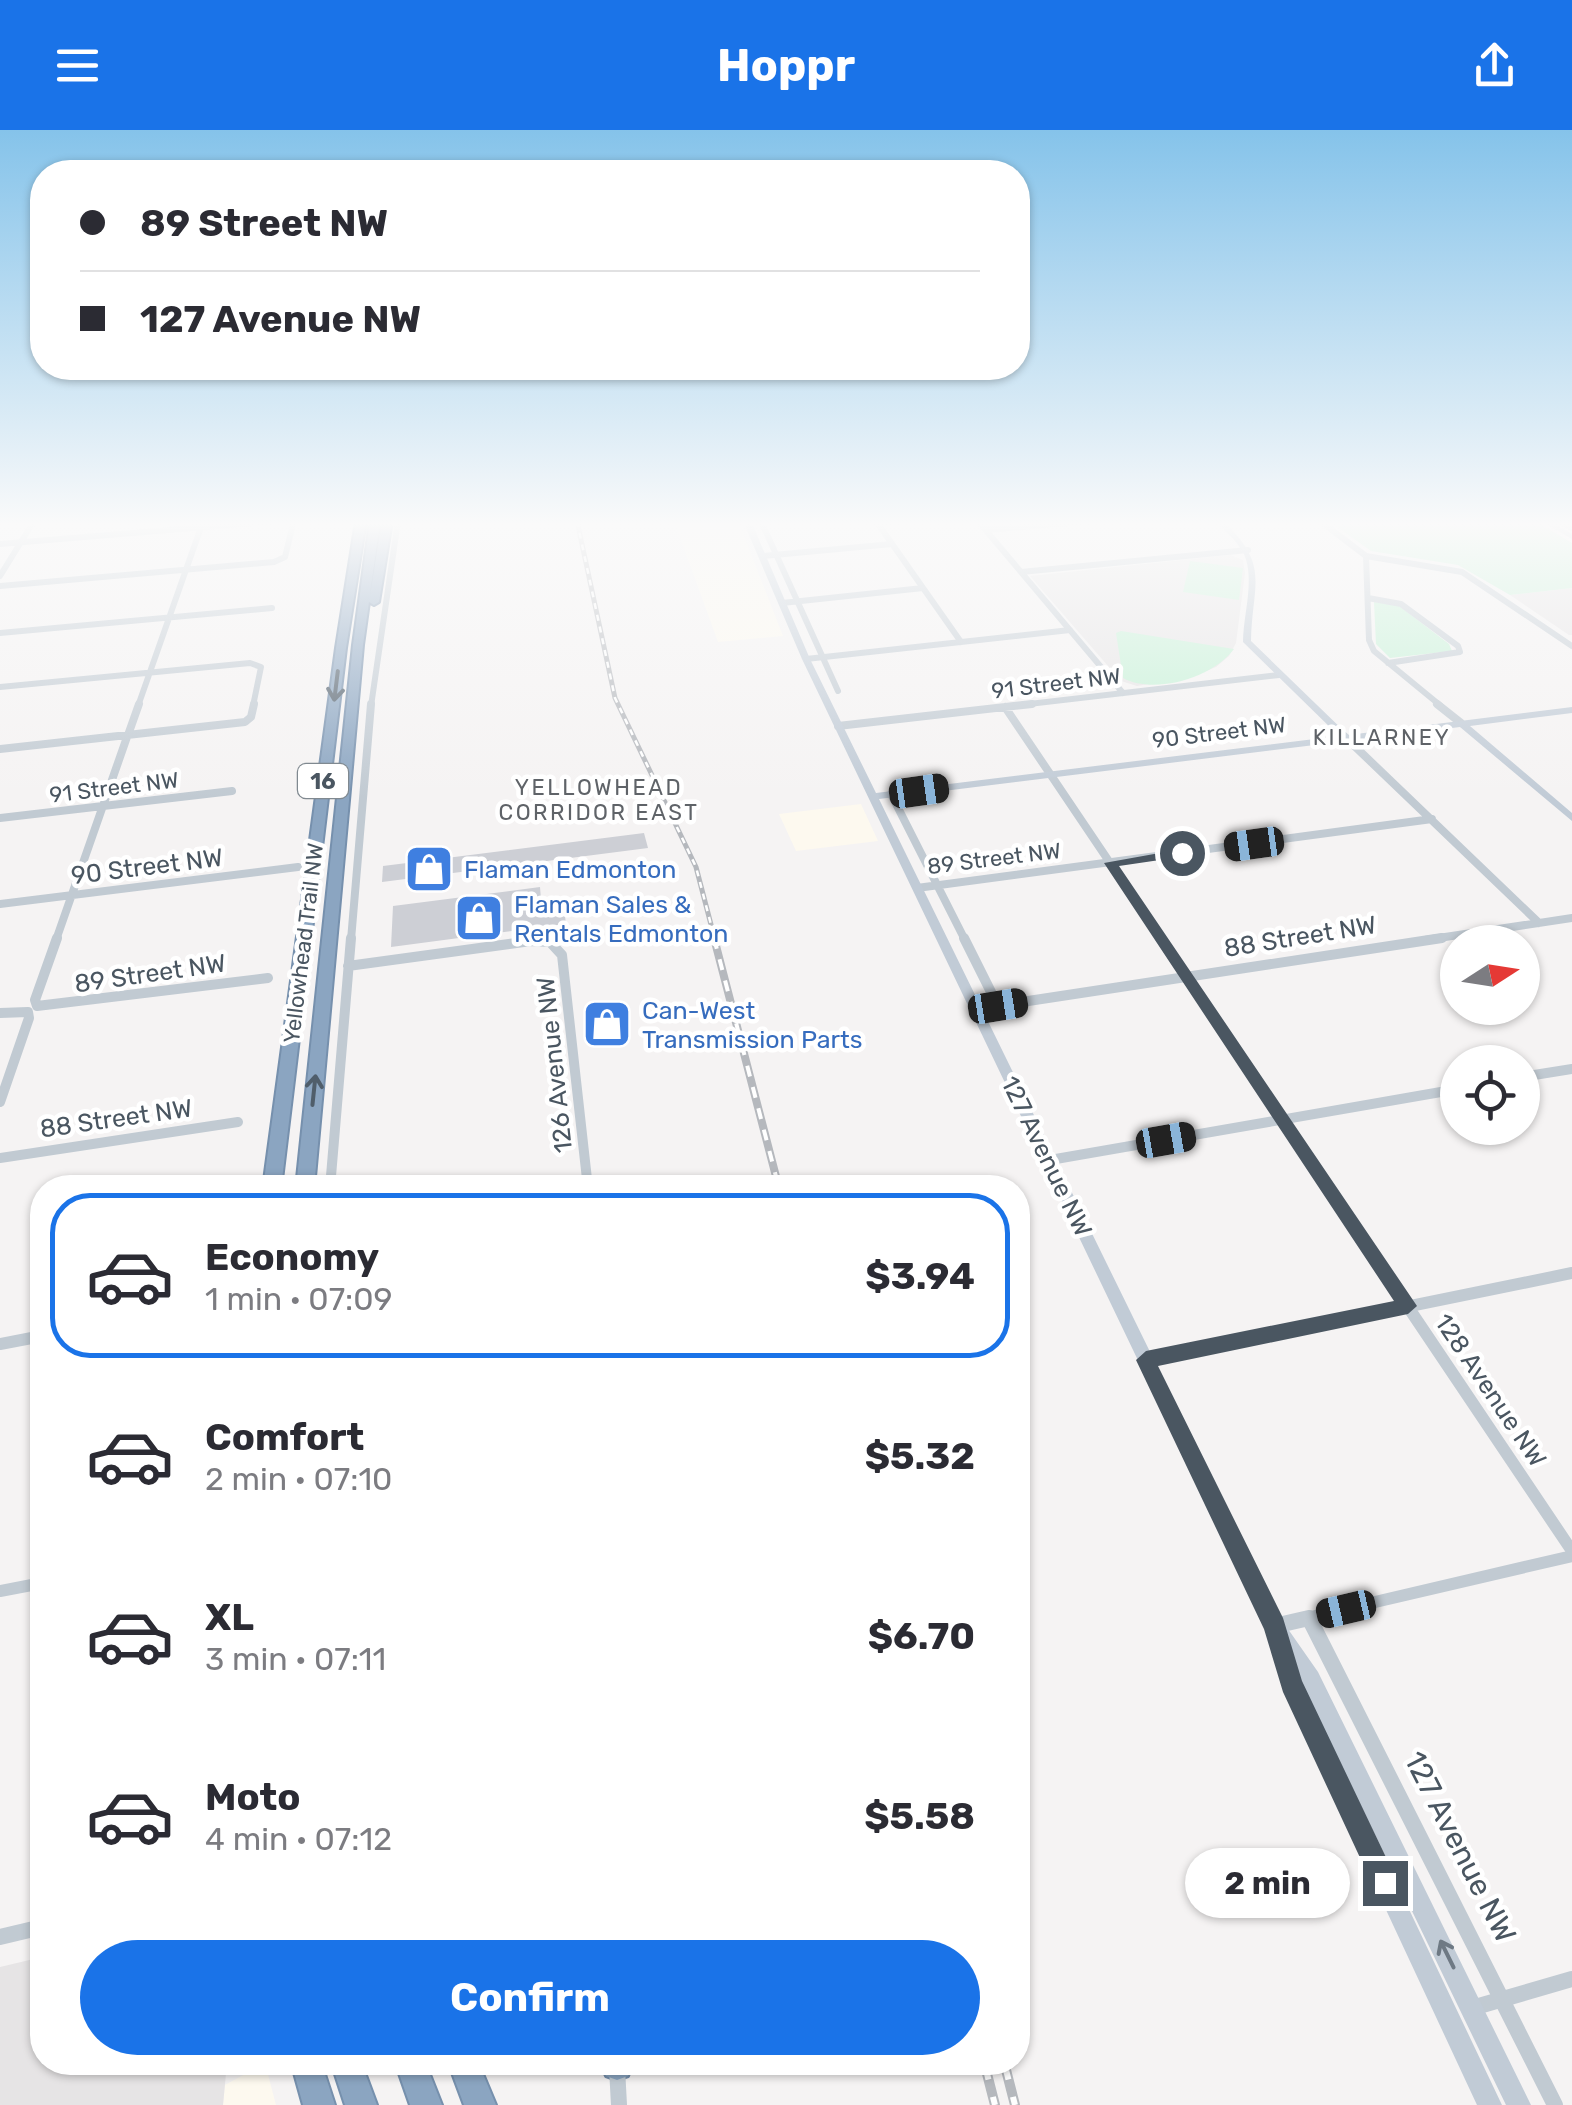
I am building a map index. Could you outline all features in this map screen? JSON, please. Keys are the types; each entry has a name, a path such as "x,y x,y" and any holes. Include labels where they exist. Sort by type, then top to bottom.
{"highway":[{"name":"Yellowhead Trail NW","path":"274,1175 347,613"},
{"name":"Yellowhead Trail NW","path":"305,1175 362,613"},
{"path":"358,645 370,613"},
{"path":"310,2075 319,2105"},
{"path":"351,2075 361,2105"},
{"path":"415,2075 426,2105"},
{"path":"468,2075 480,2105"}],"main road":[{"name":"127 Avenue NW","path":"794,613 838,726 1274,1626 1311,1679 1519,2105"},
{"path":"1250,613 1247,642 1344,736"},
{"name":"90 Street NW","path":"872,797 1571,711"},
{"path":"1461,724 1572,818"},
{"name":"127 Avenue NW","path":"1274,1626 1291,1684 1490,2105"}],"street":[{"path":"0,1102 172,613"},
{"path":"0,633 219,613"},
{"name":"Yellowhead Trail NW","path":"331,1175 373,679 383,613"},
{"path":"941,613 961,642"},
{"path":"1056,613 1123,693"},
{"path":"1369,613 1370,646 1461,724"},
{"path":"1388,663 1460,652 1458,646 1413,613"},
{"path":"1525,613 1570,644"},
{"path":"813,658 1070,630"},
{"name":"127 Avenue NW","path":"813,658 838,692"},
{"path":"0,687 257,663 261,667 251,717 244,722 0,750"},
{"name":"91 Street NW","path":"838,726 1278,675"},
{"name":"128 Avenue NW","path":"1005,707 1572,1554"},
{"path":"1344,736 1539,922"},
{"name":"91 Street NW","path":"0,818 232,791"},
{"path":"891,794 998,1006"},
{"name":"89 Street NW","path":"917,888 1432,819"},
{"name":"90 Street NW","path":"0,904 298,867"},
{"name":"88 Street NW","path":"976,1009 1572,918"},
{"name":"126 Avenue NW","path":"348,966 530,941 550,942 562,954 587,1175"},
{"name":"89 Street NW","path":"0,1014 268,978"},
{"path":"1540,1074 1572,1069"},
{"path":"1050,1160 1440,1091"},
{"name":"88 Street NW","path":"0,1158 238,1122"},
{"path":"1146,1360 1572,1273"},
{"path":"0,1344 30,1338"},
{"path":"1274,1626 1572,1554"},
{"path":"0,1592 30,1586"},
{"name":"127 Avenue NW","path":"1309,1618 1555,2105"},
{"path":"0,1937 30,1929"},
{"path":"1447,2016 1572,1979"},
{"path":"617,2075 620,2105"}],"shaded area":[{"path":"708,613 774,613 783,636 718,642"},
{"path":"1062,613 1240,613 1236,643 1216,667 1191,677 1137,686 1121,681"},
{"path":"1537,613 1572,613 1569,635"},
{"path":"861,804 878,841 796,851 779,814"},
{"path":"30,1960 30,2075 226,2075 223,2105 0,2105 0,1967"},
{"path":"243,2075 268,2075 276,2105 223,2105 225,2085"}],"green space":[{"path":"1375,613 1409,613 1449,644 1452,651 1390,658 1376,644"},
{"path":"1116,633 1234,649 1212,668 1182,681 1136,683 1123,678"}],"building":[{"name":"Flaman Sales & Rentals Edmonton","path":"644,833 648,848 382,882 383,866"},
{"name":"Flaman Sales & Rentals Edmonton","path":"540,887 542,911 564,908 566,924 391,947 393,906"}],"railway":[{"path":"597,613 615,698 696,867 715,940"},
{"path":"714,938 776,1175"},
{"path":"987,2075 995,2105"},
{"path":"1007,2075 1015,2105"}],"place":[{"name":"Flaman Edmonton","path":"429,869"},
{"name":"Flaman Sales & Rentals Edmonton","path":"479,918"},
{"name":"Can-West Transmission Parts","path":"607,1024"}],"district":[{"name":"KILLARNEY","path":"1382,737"},
{"name":"YELLOWHEAD CORRIDOR EAST","path":"599,800"}],"route":[{"path":"1182,853 1111,863 1408,1306 1146,1360 1274,1626 1291,1684 1385,1883"}]}
